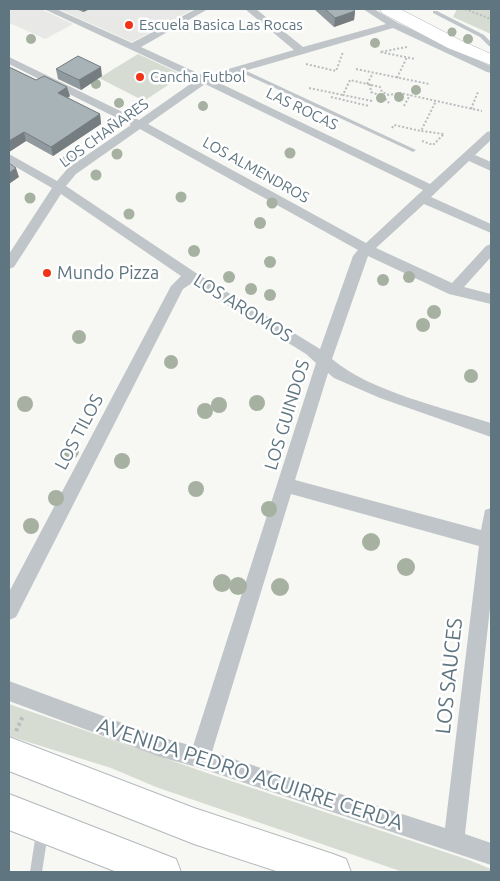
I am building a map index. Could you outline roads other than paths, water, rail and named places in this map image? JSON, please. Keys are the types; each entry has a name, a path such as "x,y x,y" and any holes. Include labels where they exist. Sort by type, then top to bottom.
{"highway":[{"path":"388,9 454,44 491,60"},
{"path":"398,9 411,16 430,11 491,46"}],"main road":[{"path":"10,754 194,826 333,872"},
{"path":"9,812 43,827 163,872"}],"street":[{"name":"LAS ROCAS","path":"49,9 204,80 427,194"},
{"path":"132,48 203,9"},
{"path":"250,9 302,51"},
{"path":"368,9 394,25 491,70"},
{"name":"LOS CHAÑARES","path":"9,264 59,187 72,171 204,80 394,25"},
{"name":"LOS ALMENDROS","path":"9,60 139,125 366,249 454,290 491,299"},
{"name":"LOS GUINDOS","path":"200,758 324,361 360,256 491,134"},
{"path":"467,156 491,167"},
{"name":"LOS AROMOS","path":"9,158 59,187 191,276 311,350 339,374 385,394 491,430"},
{"path":"427,194 491,229"},
{"path":"9,250 23,243"},
{"path":"454,290 491,249"},
{"name":"LOS TILOS","path":"9,611 178,286 191,276"},
{"path":"286,485 488,540"},
{"name":"LOS SAUCES","path":"453,842 459,807 491,516"},
{"name":"AVENIDA PEDRO AGUIRRE CERDA","path":"9,692 160,747 200,758 491,854"}],"lane":[{"path":"238,69 413,150"},
{"path":"36,872 43,827"}],"place":[{"name":"Escuela Basica Las Rocas","path":"129,25"},
{"name":"Cancha Futbol","path":"140,77"},
{"name":"Mundo Pizza","path":"47,273"}]}
